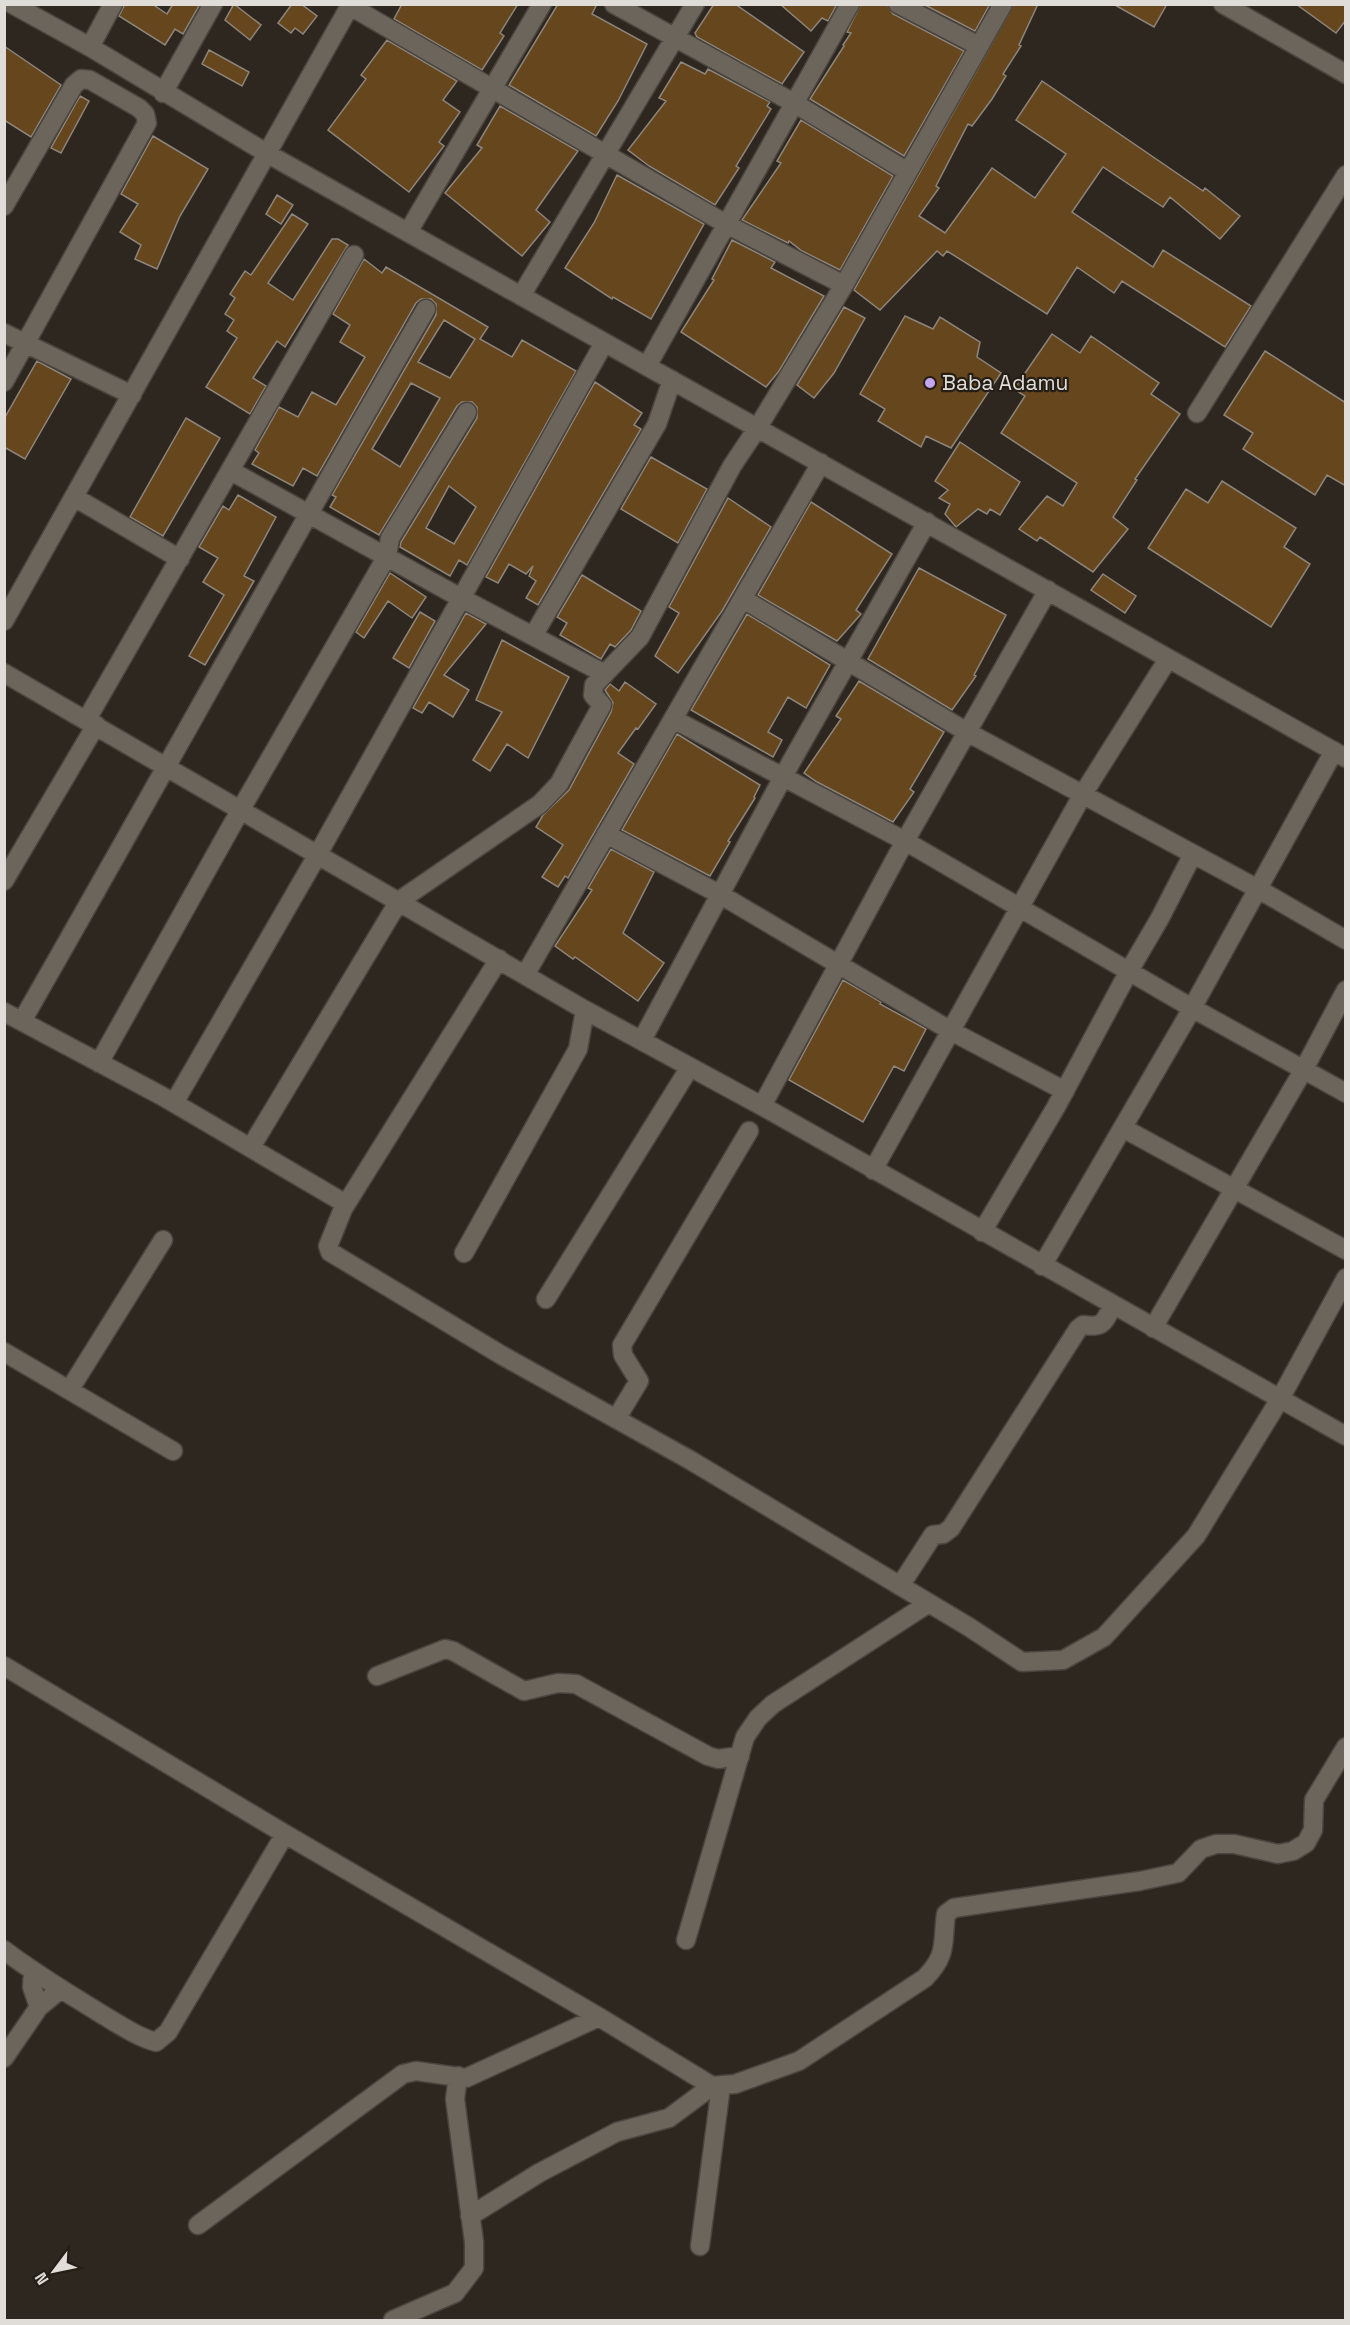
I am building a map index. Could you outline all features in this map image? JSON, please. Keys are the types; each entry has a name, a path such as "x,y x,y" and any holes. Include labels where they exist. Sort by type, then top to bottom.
{"street":[{"path":"12,4 90,47 163,93 268,154 1340,754 1258,889 1192,1008 1042,1266"},
{"path":"90,47 113,4"},
{"path":"163,93 213,4"},
{"path":"408,232 542,4"},
{"path":"614,4 795,104 908,172"},
{"path":"521,296 695,4"},
{"path":"647,366 850,4"},
{"path":"898,4 979,46"},
{"path":"250,1148 399,901 540,804 559,784 602,705 593,695 594,685 639,637 732,466 843,285 1003,4"},
{"path":"4,621 350,5 726,224 843,285"},
{"path":"1227,5 1345,72"},
{"path":"4,206 74,85 81,79 90,80 140,108 146,114 147,123 4,382"},
{"path":"1197,413 1346,175"},
{"path":"4,881 180,559 354,255"},
{"path":"22,1021 168,767 308,513 426,309"},
{"path":"4,333 132,395"},
{"path":"174,1104 318,854 604,342"},
{"path":"533,636 657,424 672,380"},
{"path":"99,1063 241,809 387,556 390,538 467,412"},
{"path":"525,975 821,463"},
{"path":"231,471 461,598 605,674"},
{"path":"74,497 180,559"},
{"path":"642,1040 783,778 927,522"},
{"path":"762,1106 905,841 1048,590"},
{"path":"743,599 967,732 1258,889 1346,940"},
{"path":"873,1170 1083,794 1168,659"},
{"path":"4,673 585,1010 762,1106 1346,1436"},
{"path":"674,719 905,841 1192,1008 1346,1093"},
{"path":"606,834 721,895 951,1031 1065,1091"},
{"path":"982,1232 1065,1091 1193,854"},
{"path":"499,959 346,1204 328,1246 330,1252 503,1356 690,1460 929,1603 1022,1662 1063,1660 1104,1637 1196,1536 1280,1400 1346,1278"},
{"path":"1153,1328 1304,1069 1346,990"},
{"path":"464,1253 578,1049 585,1010"},
{"path":"4,1012 174,1104 346,1204"},
{"path":"546,1299 690,1067"},
{"path":"1123,1128 1346,1250"},
{"path":"616,1419 639,1381 623,1355 622,1345 749,1131"},
{"path":"70,1389 163,1240"},
{"path":"900,1586 933,1535 943,1534 951,1528 1078,1329 1083,1325 1096,1327 1103,1323 1113,1305"},
{"path":"4,1352 173,1451"},
{"path":"686,1940 745,1737 758,1718 773,1704 929,1603"},
{"path":"377,1676 445,1649 453,1651 524,1691 558,1683 576,1684 708,1756 718,1759 740,1756"},
{"path":"6,1671 716,2086"},
{"path":"470,2216 539,2173 617,2132 669,2118 716,2086 735,2084 799,2061 925,1978 940,1960 944,1950 946,1914 954,1908 1140,1881 1178,1873 1201,1849 1216,1844 1234,1844 1278,1854 1293,1851 1306,1843 1313,1830 1314,1800 1346,1747"},
{"path":"4,1950 61,1989 140,2037 156,2042 168,2032 285,1834"},
{"path":"33,1971 32,1987 39,2007"},
{"path":"4,2058 39,2007 61,1989"},
{"path":"198,2225 403,2074 416,2071 466,2078 599,2017"},
{"path":"393,2320 455,2293 474,2268 456,2099 458,2076"},
{"path":"700,2246 716,2086"}],"building":[{"path":"125,4 152,4 167,14 173,4 200,4 183,34 175,29 165,45 119,16"},
{"path":"234,4 261,25 250,40 225,20"},
{"path":"292,4 301,4 317,16 303,34 295,28 291,33 278,23"},
{"path":"402,4 518,4 500,33 504,36 482,70 394,19"},
{"path":"558,4 597,4 592,14 647,44 618,101 596,136 509,85"},
{"path":"714,4 735,4 804,52 782,84 697,37 695,33"},
{"path":"780,4 837,4 828,21 822,18 811,31"},
{"path":"861,4 887,4 893,14 964,51 904,156 810,99 851,33 847,32"},
{"path":"923,4 990,4 975,31"},
{"path":"1014,4 1038,4 1019,45 1021,46 1003,74 1006,76 972,126 968,124 936,186 939,188 919,216 945,233 992,168 1035,198 1066,154 1016,120 1042,81 1203,191 1205,188 1240,216 1220,239 1170,197 1163,207 1103,167 1072,212 1153,267 1163,250 1251,306 1225,347 1122,281 1114,293 1077,267 1047,314 947,251 943,256 937,251 880,310 854,290"},
{"path":"1113,4 1167,4 1154,27"},
{"path":"1296,4 1346,4 1346,20 1336,33"},
{"path":"387,40 457,81 443,100 460,112 439,142 444,146 409,192 328,130 366,79 361,75"},
{"path":"4,46 61,85 31,137 4,120"},
{"path":"209,50 249,72 242,86 202,64"},
{"path":"681,62 705,74 708,69 770,102 767,106 771,109 736,166 739,168 715,205 649,166 628,150 666,101 659,98"},
{"path":"80,96 89,101 61,153 51,148"},
{"path":"500,106 578,151 536,210 550,222 522,256 445,193 482,148 477,145"},
{"path":"801,120 893,176 840,270 802,251 789,241 788,243 742,220 781,163 777,161"},
{"path":"153,136 208,169 180,216 157,269 135,259 141,245 120,232 138,204 121,194"},
{"path":"617,175 704,224 651,319 613,297 612,299 565,268 594,223"},
{"path":"277,195 293,205 281,224 266,214"},
{"path":"292,214 308,224 268,283 293,300 332,239 338,239 348,245 285,347 277,341 253,378 266,386 250,414 206,387 237,338 227,331 234,320 225,314 235,298 230,294 245,271 251,275"},
{"path":"732,240 775,262 771,268 824,296 779,371 766,387 681,332 714,280 712,279"},
{"path":"364,259 382,273 386,267 488,327 480,339 512,357 522,340 576,371 467,565 459,560 450,576 400,547 477,418 477,407 472,402 462,402 457,406 379,535 330,507 336,497 332,495 436,315 436,304 431,299 421,299 416,303 317,476 303,468 293,486 252,464 259,453 255,450 279,407 298,417 312,392 336,405 365,357 340,342 350,325 333,314","holes":["444,320 475,339 450,378 418,362","411,383 440,398 400,467 372,449","449,486 476,507 454,544 426,528"]},
{"path":"844,307 865,318 834,373 814,398 797,385"},
{"name":"Baba Adamu","path":"905,316 933,329 940,317 980,342 977,357 1001,373 951,448 926,436 921,447 878,421 885,409 860,394"},
{"path":"1052,334 1080,353 1091,336 1159,383 1151,394 1180,414 1135,479 1137,480 1113,517 1128,529 1093,572 1040,537 1037,541 1019,529 1047,496 1063,506 1077,483 1001,433 1025,396 1014,389"},
{"path":"1265,351 1346,403 1346,486 1327,475 1315,495 1243,449 1253,433 1224,415"},
{"path":"37,361 71,379 25,459 4,447 4,419"},
{"path":"595,382 642,413 634,425 641,429 538,605 526,598 536,581 529,576 533,566 526,574 509,564 498,583 486,577"},
{"path":"186,418 220,438 163,536 130,517"},
{"path":"960,442 1020,482 1000,515 990,509 987,514 978,509 956,527 945,514 950,504 939,498 948,490 935,481"},
{"path":"651,457 707,489 678,543 621,509"},
{"path":"1222,481 1296,528 1284,547 1310,564 1271,627 1148,548 1186,489 1208,503"},
{"path":"238,495 276,517 244,576 254,581 205,665 189,656 224,595 203,582 218,558 199,547 223,506 229,510"},
{"path":"728,498 771,527 722,611 678,673 655,656 679,613 669,607"},
{"path":"811,502 892,554 856,610 861,614 837,641 758,595"},
{"path":"919,568 1006,615 974,675 976,676 952,710 868,659"},
{"path":"390,573 426,597 412,618 388,601 364,638 356,632"},
{"path":"1103,574 1136,596 1125,613 1091,590"},
{"path":"582,575 641,611 631,630 615,647 610,644 601,659 560,635 567,623 557,617"},
{"path":"420,612 435,621 409,668 393,658"},
{"path":"466,613 486,624 444,675 469,690 453,717 429,702 422,713 413,708"},
{"path":"747,614 830,665 806,708 788,697 768,732 782,740 773,757 691,710"},
{"path":"502,640 569,677 528,758 507,744 490,771 473,760 502,712 476,700"},
{"path":"859,681 944,732 910,789 914,792 893,822 804,773 841,719 836,716"},
{"path":"625,682 656,704 618,753 634,764 568,878 565,876 558,887 542,877 563,845 536,827 543,815 569,790 611,712 613,703 605,690 610,684 619,691"},
{"path":"677,734 760,785 755,798 728,841 730,842 710,876 622,830"},
{"path":"611,849 654,872 623,933 664,963 638,1001 575,957 573,959 555,946 592,890 588,888"},
{"path":"843,980 881,1002 880,1004 926,1029 904,1071 894,1066 863,1122 789,1080"}],"place":[{"name":"Baba Adamu","path":"930,383"}]}
